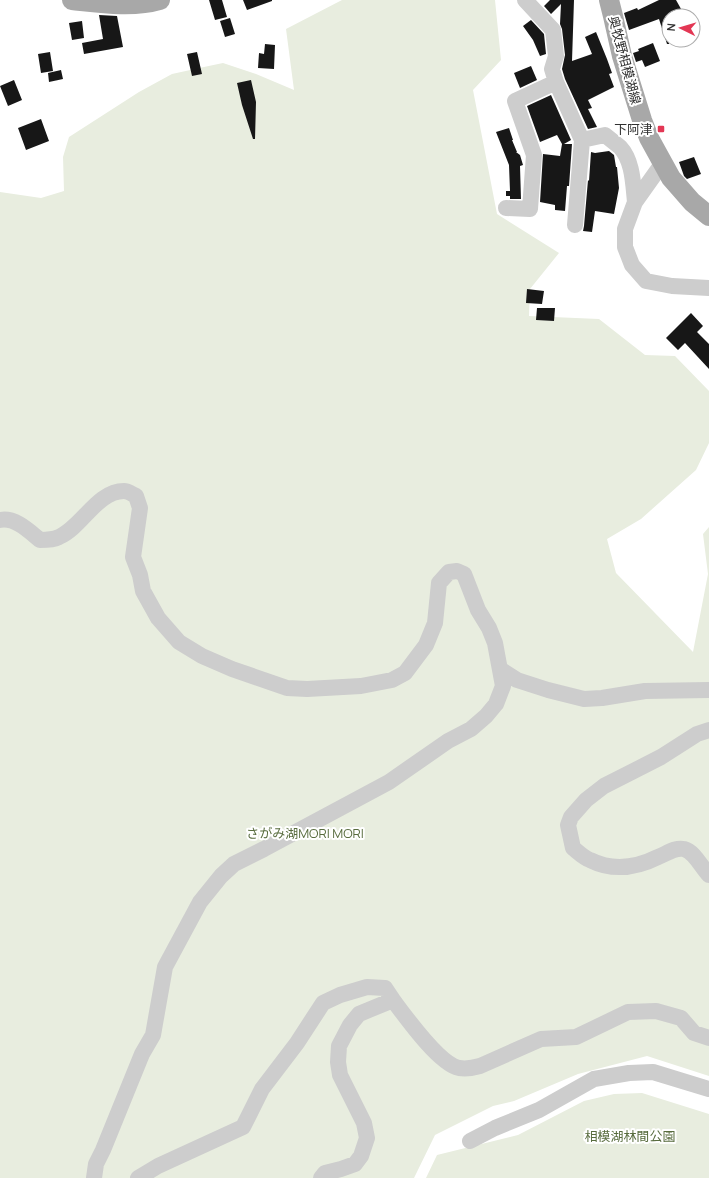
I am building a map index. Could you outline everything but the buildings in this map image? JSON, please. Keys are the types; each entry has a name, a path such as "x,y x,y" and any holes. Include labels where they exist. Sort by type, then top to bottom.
{"main road":[{"path":"72,0 132,4 160,0"},
{"name":"奥牧野相模湖線","path":"609,0 614,16 622,56 649,138 671,178 692,202 709,216"}],"street":[{"path":"525,0 553,30 556,56 552,69 556,82 582,140 575,225"},
{"path":"506,208 530,209 534,155 516,101 556,82"},
{"path":"582,140 605,135 621,148 630,167 635,202"},
{"path":"662,164 635,202 625,229 625,247 632,265 646,281 672,286 709,288"},
{"path":"0,520 11,521 25,528 40,540 52,539 66,532 108,494 126,491 136,496 140,508 133,557 140,574 143,591 158,618 179,642 202,656 232,669 286,688 307,689 361,686 392,680 405,673 426,644 435,623 439,583 449,572 457,571 464,574 478,610 489,628 495,643 503,686 496,704 486,716 471,729 448,741 389,782 234,864 221,876 200,902 165,967 153,1035 142,1054 104,1150 96,1164 94,1178"},
{"path":"500,669 517,680 584,699 602,698 645,691 709,690"},
{"path":"709,730 697,734 661,757 604,786 586,800 571,817 568,825 572,848 588,860 606,867 626,867 648,862 675,849 684,849 695,856 709,875"},
{"path":"138,1178 158,1166 243,1127 262,1089 297,1043 323,1003 340,995 367,987 385,988 420,1036 442,1058 458,1068 480,1066 541,1039 576,1037 628,1012 656,1010 681,1018 694,1033 709,1038"},
{"path":"321,1178 325,1173 341,1170 355,1164 361,1156 367,1138 364,1123 340,1075 338,1062 339,1046 350,1025 359,1014 393,1000"},
{"path":"470,1142 495,1128 539,1110 594,1080 629,1073 653,1072 709,1089"}],"green space":[{"name":"さがみ湖MORI MORI","path":"342,0 495,0 501,60 473,90 497,214 559,253 530,289 529,316 599,319 645,355 675,356 709,391 709,443 696,470 641,519 607,539 616,573 693,652 708,574 703,534 709,527 709,1076 647,1056 578,1074 514,1101 493,1106 435,1135 414,1178 0,1178 0,192 41,198 64,191 63,157 69,137 139,92 172,74 223,63 256,74 294,90 286,29"},
{"name":"相模湖林間公園","path":"642,1093 709,1114 709,1178 426,1178 437,1155 518,1135 584,1101 614,1094"}],"place":[{"name":"下阿津","path":"661,129"}]}
